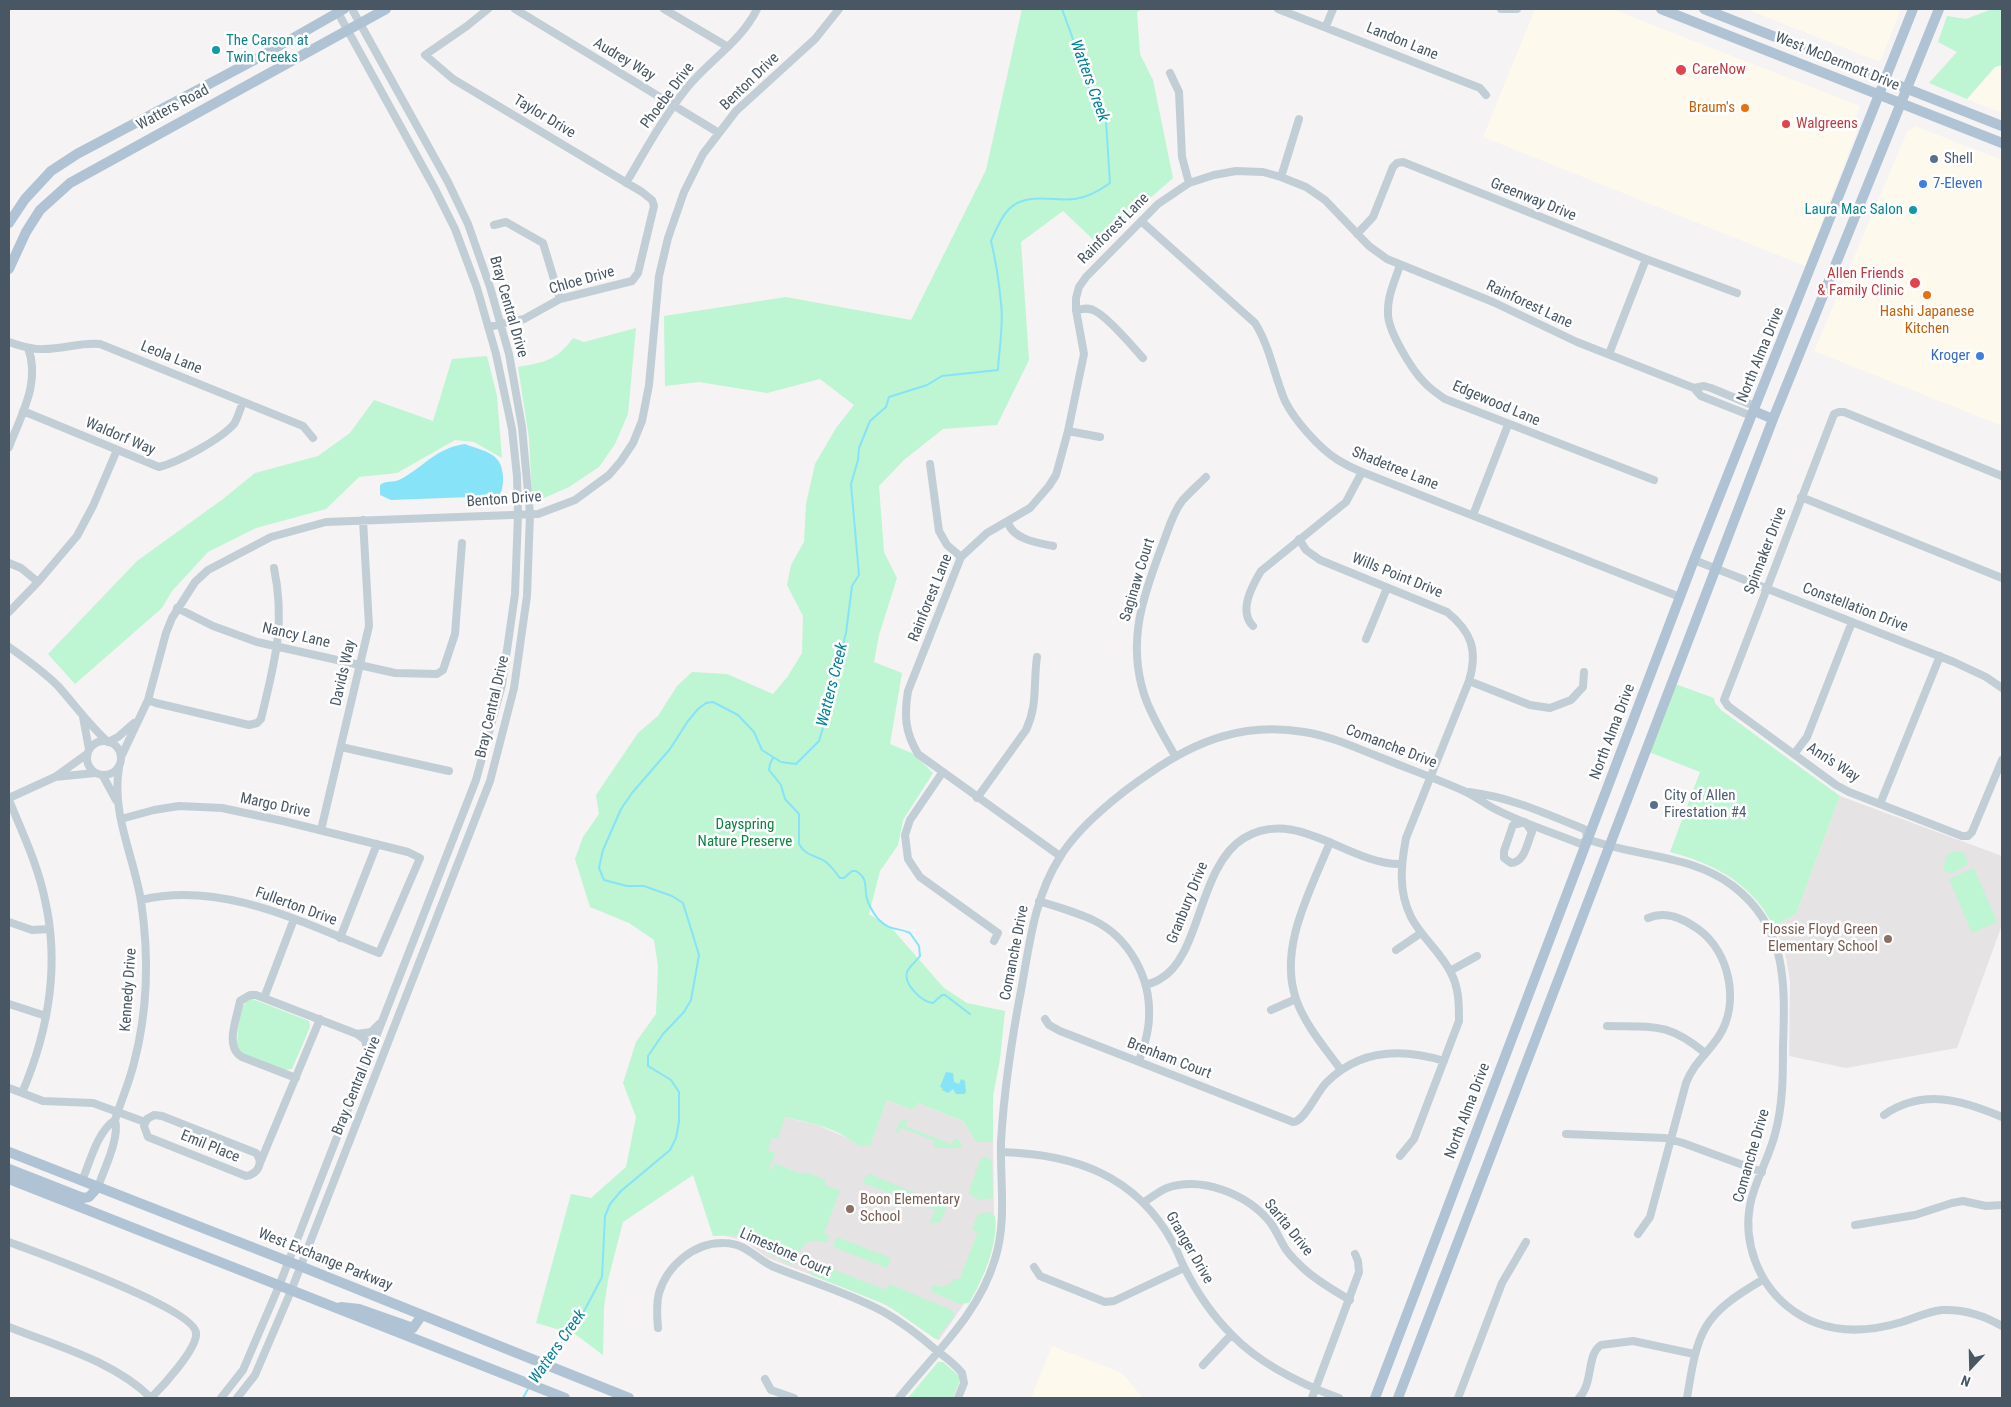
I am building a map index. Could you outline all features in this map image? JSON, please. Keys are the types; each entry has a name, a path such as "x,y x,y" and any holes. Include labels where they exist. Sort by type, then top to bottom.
{"main road":[{"name":"Watters Road","path":"9,270 26,232 40,210 70,183 386,9"},
{"name":"West McDermott Drive","path":"1661,9 2002,143"},
{"name":"West McDermott Drive","path":"1704,9 2002,126"},
{"name":"North Alma Drive","path":"1375,1398 1694,560 1913,9"},
{"path":"1398,1398 1773,419 1939,9"},
{"name":"Watters Road","path":"9,223 25,199 51,171 77,154 253,60 340,10"},
{"path":"1715,30 1723,16"},
{"path":"1754,412 1773,419"},
{"name":"West Exchange Parkway","path":"9,1152 288,1261 629,1398"},
{"path":"9,1169 83,1198 89,1198 98,1187"},
{"path":"9,1179 565,1398"},
{"path":"328,1306 360,1309 413,1328 422,1315"}],"street":[{"name":"Bray Central Drive","path":"237,1398 255,1375 291,1291 490,781 514,688 527,596 530,514 522,427 509,354 490,287 468,224 420,131 352,9"},
{"name":"Taylor Drive","path":"488,9 425,55 454,79 652,200"},
{"name":"Audrey Way","path":"515,9 719,133"},
{"path":"664,9 728,48"},
{"name":"Phoebe Drive","path":"626,183 656,132 686,89 740,35 757,9"},
{"name":"Benton Drive","path":"121,757 148,700 166,633 178,608 195,582 208,570 271,537 326,522 518,515 552,510 575,500 609,475 633,443 642,421 646,403 656,295 663,255 684,192 703,154 736,111 815,39 840,9"},
{"name":"Landon Lane","path":"1278,9 1326,26 1480,88 1486,95"},
{"path":"1326,26 1333,9"},
{"path":"1501,9 1518,9"},
{"name":"Bray Central Drive","path":"221,1398 242,1370 279,1286 476,780 502,685 513,612 518,515 517,476 512,429 496,354 477,288 455,229 408,137 369,69 340,10"},
{"path":"1170,73 1179,92 1182,157 1189,183"},
{"path":"1281,177 1299,119"},
{"name":"Greenway Drive","path":"1357,234 1373,217 1393,167 1400,162 1646,260 1736,293"},
{"name":"Rainforest Lane","path":"1060,856 918,754 911,742 905,712 908,691 961,557 987,533 1030,508 1049,486 1056,474 1068,430 1084,354 1076,310 1076,298 1079,287 1086,277 1158,204 1189,183 1214,175 1236,171 1263,172 1281,177 1306,188 1325,200 1377,253 1400,265 1493,302 1577,342 1694,388 1701,396 1749,415 1754,412 1752,405 1711,388 1704,386 1694,388"},
{"name":"Chloe Drive","path":"488,327 524,319 560,299 632,281 638,272 654,212 652,200"},
{"name":"Shadetree Lane","path":"1141,221 1254,323 1264,339 1285,400 1293,415 1337,460 1362,472 1680,598"},
{"path":"494,225 506,222 543,243 560,299"},
{"path":"1609,354 1646,260"},
{"name":"Edgewood Lane","path":"1400,265 1390,294 1388,315 1393,331 1416,374 1424,383 1445,399 1654,480"},
{"path":"1076,310 1086,308 1095,311 1127,340 1143,358"},
{"name":"Leola Lane","path":"9,342 28,348 44,349 86,343 100,344 303,426 312,438"},
{"path":"9,448 30,392 34,371 33,360 28,348"},
{"name":"Waldorf Way","path":"23,411 159,467 170,464 224,432 235,422 243,402"},
{"name":"Spinnaker Drive","path":"1724,700 1836,413 1844,412 2002,476"},
{"path":"1473,515 1508,425"},
{"path":"1068,430 1100,437"},
{"path":"9,612 38,582 77,536 93,506 117,450"},
{"path":"930,464 939,531 947,545 961,557"},
{"path":"1252,626 1248,621 1246,611 1249,596 1261,571 1346,502 1362,472"},
{"name":"Saginaw Court","path":"1175,756 1153,717 1144,694 1137,656 1137,624 1149,582 1173,516 1182,501 1206,477"},
{"path":"1802,497 2002,578"},
{"name":"Davids Way","path":"321,830 369,626 363,520"},
{"path":"1008,522 1009,526 1019,536 1034,542 1053,546"},
{"name":"Wills Point Drive","path":"1299,539 1306,550 1320,560 1447,612 1461,625 1467,634 1473,653 1474,663 1469,681 1406,838 1401,864 1401,881 1411,917 1450,971 1456,986 1459,1001 1459,1021 1414,1139 1400,1156"},
{"name":"Nancy Lane","path":"178,608 234,634 278,646 395,673 437,674 443,670 455,634 462,543"},
{"name":"Constellation Drive","path":"1694,560 1970,668 2002,688"},
{"path":"9,563 21,568 38,582"},
{"path":"148,700 249,725 257,723 261,719 278,646 279,592 274,568"},
{"path":"1366,639 1387,588"},
{"path":"1794,754 1807,737 1852,622"},
{"path":"9,647 42,671 69,699 82,717 108,742 118,748 121,757 119,768 111,774 65,778 55,777"},
{"path":"1880,804 1940,656"},
{"path":"977,798 1026,730 1032,718 1035,703 1034,678 1037,657"},
{"path":"1469,681 1530,705 1550,708 1571,700 1583,687 1584,672"},
{"name":"Ann's Way","path":"1724,700 1728,706 1836,785 1955,834 1968,836 1972,832 2002,760"},
{"path":"82,717 88,752 88,765 99,774"},
{"name":"Benton Drive","path":"108,742 118,737 138,720"},
{"name":"Comanche Drive","path":"899,1398 971,1310 981,1294 996,1259 1002,1217 1001,1152 1003,1106 1013,1033 1034,916 1048,877 1060,856 1087,824 1140,780 1175,756 1207,740 1248,730 1286,729 1324,736 1466,792 1497,811 1581,844 1587,839"},
{"path":"22,1094 36,1059 46,1016 51,982 50,929 45,899 38,874 9,799 55,777 98,742 108,742"},
{"path":"341,747 449,771"},
{"name":"Kennedy Drive","path":"98,1187 115,1139 116,1117 134,1062 145,1000 147,948 141,900 117,801 116,782 119,768"},
{"path":"942,773 910,820 905,835 905,848 908,859 920,877 998,933 994,941"},
{"name":"Kennedy Drive","path":"99,774 117,801"},
{"name":"Comanche Drive","path":"1466,792 1492,795 1530,807 1586,830 1587,839"},
{"name":"Margo Drive","path":"121,819 154,810 179,806 222,808 321,830 414,854 420,858 379,953"},
{"path":"1525,822 1530,807"},
{"path":"1525,822 1532,832 1522,858 1517,863 1511,863 1504,858 1504,851 1513,825 1525,822"},
{"name":"Granbury Drive","path":"1146,985 1161,979 1174,967 1183,953 1221,861 1231,848 1245,837 1267,829 1284,828 1302,832 1382,862 1401,864"},
{"name":"Comanche Drive","path":"1587,839 1609,847 1690,863 1716,875 1737,889 1755,908 1776,944 1782,962 1784,981 1782,1092 1775,1135 1750,1205 1748,1226 1754,1258 1764,1279 1777,1296 1798,1314 1823,1326 1840,1330 1875,1329 1942,1310 1970,1313 2002,1326"},
{"path":"1330,842 1297,926 1291,951 1290,969 1296,999 1305,1018 1341,1070 1359,1060 1381,1054 1399,1052 1422,1054 1444,1060"},
{"path":"340,938 377,844"},
{"name":"Fullerton Drive","path":"141,900 179,895 219,898 257,905 379,953"},
{"path":"1039,901 1092,919 1111,931 1126,946 1138,965 1146,985 1150,1018 1147,1036 1139,1061"},
{"path":"1638,1234 1650,1217 1686,1083 1691,1072 1723,1029 1729,1009 1729,982 1722,960 1707,937 1684,920 1665,914 1648,918"},
{"path":"264,998 294,919"},
{"path":"9,922 32,930 50,929"},
{"path":"1396,950 1421,933"},
{"path":"1450,971 1477,956"},
{"path":"296,1078 242,1057 235,1051 232,1042 240,1002 250,995 264,998 357,1034 365,1040 368,1046 367,1058"},
{"path":"1271,1010 1296,999"},
{"path":"9,1004 46,1016"},
{"name":"Brenham Court","path":"1045,1018 1049,1025 1060,1031 1287,1120 1298,1122 1327,1082 1341,1070"},
{"path":"260,1164 320,1019"},
{"path":"357,1034 371,1032 382,1021"},
{"path":"1606,1026 1667,1029 1686,1037 1705,1053"},
{"name":"Emil Place","path":"9,1088 43,1100 94,1103 116,1117 145,1122"},
{"path":"1884,1115 1899,1105 1940,1098 1963,1102 2002,1117"},
{"name":"Emil Place","path":"154,1115 167,1118 256,1154 260,1164 254,1174 242,1175 148,1137 144,1130 145,1122 154,1115"},
{"name":"Kennedy Drive","path":"82,1181 101,1138 109,1124 116,1117"},
{"path":"1566,1134 1650,1136 1670,1139 1762,1172"},
{"path":"256,1154 266,1149"},
{"name":"Granger Drive","path":"1001,1152 1022,1152 1075,1162 1103,1172 1122,1184 1144,1202 1173,1243 1184,1268 1200,1295 1231,1335 1262,1360 1316,1389 1339,1398"},
{"name":"Sarita Drive","path":"1144,1202 1166,1188 1185,1185 1204,1186 1231,1193 1251,1204 1262,1213 1271,1224 1286,1250 1302,1268 1325,1286 1350,1300"},
{"path":"1855,1225 1915,1215 1964,1201 1986,1206 2002,1205"},
{"path":"9,1242 147,1297 190,1322 196,1333 195,1340 187,1354 165,1384 151,1398 138,1386 117,1372 9,1327"},
{"path":"1458,1398 1502,1283 1526,1242"},
{"name":"Limestone Court","path":"658,1328 659,1295 671,1271 697,1248 714,1243 729,1243 746,1248 772,1266 849,1296 883,1312 915,1332 962,1373 964,1383 958,1398"},
{"path":"1312,1398 1359,1272 1358,1261 1354,1254"},
{"path":"1034,1268 1040,1276 1106,1302 1114,1301 1184,1268"},
{"path":"1687,1398 1694,1354 1701,1336 1717,1311 1736,1296 1764,1279"},
{"path":"1203,1365 1231,1335"},
{"path":"1579,1398 1589,1381 1593,1354 1601,1345 1634,1341 1694,1354"},
{"path":"765,1379 771,1390 794,1398"}],"shaded area":[{"path":"1535,9 1612,9 1860,106 1852,129 1857,131 1805,266 1483,137"},
{"path":"1746,9 1901,9 1880,62"},
{"path":"2002,65 2002,113 1967,99 1995,67"},
{"path":"1915,126 2002,160 2002,426 1814,351 1907,132"},
{"name":"Flossie Floyd Green Elementary School","path":"1840,796 2002,856 2002,925 1957,1048 1846,1068 1789,1056 1790,981 1785,952 1774,926 1796,914"},
{"name":"Boon Elementary School","path":"718,1087 785,1117 817,1125 850,1139 858,1146 870,1145 887,1100 912,1110 918,1103 963,1121 976,1142 993,1142 994,1220 975,1288 939,1340 902,1314 876,1300 768,1258 744,1241 723,1235 713,1236"},
{"path":"1052,1346 1122,1373 1143,1398 1031,1398"}],"green space":[{"name":"Dayspring Nature Preserve","path":"1022,9 1142,9 1137,12 1140,54 1153,80 1173,178 1098,244 1063,211 1021,242 1029,360 997,425 943,429 904,460 879,486 884,552 897,578 879,635 874,662 902,673 890,744 914,754 933,773 903,820 898,845 880,871 869,914 894,931 944,988 967,1003 1005,1011 1000,1059 993,1096 993,1142 976,1142 963,1121 918,1103 912,1110 887,1100 870,1146 858,1146 833,1130 785,1117 778,1139 772,1137 768,1150 775,1153 769,1169 772,1170 774,1163 804,1175 806,1172 826,1180 824,1184 840,1191 824,1233 829,1236 828,1241 807,1243 791,1265 750,1240 737,1235 713,1236 693,1175 623,1222 608,1280 604,1307 603,1355 575,1334 536,1323 571,1194 591,1198 626,1167 636,1117 623,1083 636,1042 656,1014 658,966 654,940 629,923 590,907 575,859 583,837 599,814 596,795 638,733 658,716 677,686 692,672 727,674 773,694 788,676 802,653 803,616 787,585 791,565 804,542 806,504 815,464 836,428 854,405 820,379 767,393 699,382 665,386 664,316 786,297 911,320 986,170"},
{"path":"1992,9 2002,9 2002,65 1995,67 1967,99 1929,83 1957,52 1938,42 1947,16 1966,19"},
{"path":"636,328 628,414 615,444 599,467 569,487 535,502 532,496 529,438 518,367 536,364 555,356 573,338 584,342"},
{"path":"487,356 497,396 502,458 474,442 455,440 397,473 359,477 326,509 256,528 208,552 172,591 162,608 75,684 48,654 137,561 223,499 255,473 318,456 350,433 374,400 433,421 452,359"},
{"path":"1675,684 1714,698 1715,703 1721,710 1840,796 1796,914 1774,926 1752,895 1731,878 1708,865 1670,852 1700,772 1649,752"},
{"path":"1955,851 1965,853 1968,864 1953,873 1946,872 1943,869 1947,855"},
{"path":"1974,868 1997,922 1972,933 1949,879"},
{"path":"250,998 309,1021 310,1027 292,1069 285,1070 242,1053 238,1049 241,1012"},
{"path":"902,1119 907,1120 905,1126 952,1144 955,1138 962,1145 961,1148 935,1148 933,1147 935,1141 901,1128 898,1133 895,1132"},
{"path":"988,1157 992,1162 993,1198 981,1200 973,1197 972,1194 968,1194 981,1158"},
{"path":"870,1174 915,1193 914,1202 863,1183 866,1176"},
{"path":"925,1194 943,1201 946,1208 940,1222 930,1223 935,1210 921,1204"},
{"path":"989,1212 995,1216 995,1237 989,1261 969,1303 960,1304 932,1292 931,1288 933,1285 942,1287 951,1283 954,1278 959,1280 978,1232 972,1229 978,1214"},
{"path":"837,1237 891,1258 887,1268 833,1247"},
{"path":"818,1259 817,1263 886,1290 889,1284 952,1310 954,1317 938,1336 939,1340 934,1338 887,1305 811,1275 809,1269 813,1260"},
{"path":"938,1362 943,1362 959,1376 959,1383 953,1398 908,1398"}],"water":[{"path":"465,444 486,451 499,462 502,469 503,482 502,490 498,496 391,500 380,495 380,485 382,483 399,480 437,454"},
{"path":"946,1072 953,1073 954,1082 959,1084 961,1079 965,1081 966,1092 964,1094 956,1094 953,1089 948,1093 942,1090 943,1088 940,1087"}],"waterway":[{"name":"Watters Creek","path":"547,1361 580,1319 602,1277 605,1216 610,1204 621,1191 670,1150 676,1138 679,1122 679,1092 671,1080 648,1066 648,1056 663,1034 684,1012 691,1000 699,955 683,903 672,896 644,886 627,886 604,880 599,868 603,850 621,809 632,793 670,749 688,721 706,703 713,702 738,715 754,732 762,750 781,762 796,764 819,741 825,721 828,698 846,633 852,586 859,575 851,484 858,460 859,448 870,421 886,407 889,397 927,385 942,376 998,370 1002,311 991,241 998,225 1008,210 1015,204 1040,198 1067,200 1085,197 1110,183 1106,121 1089,88 1087,70 1062,9"},
{"path":"773,758 769,770 781,785 785,799 799,814 799,844 801,848 826,862 840,878 844,878 852,871 860,874 865,881 868,902 878,919 891,928 910,933 919,946 920,956 907,972 908,982 914,992 933,1003 942,995 945,995 970,1014"},
{"name":"Watters Creek","path":"533,1381 543,1366"},
{"name":"Watters Creek","path":"523,1398 529,1387"}],"place":[{"name":"The Carson at Twin Creeks","path":"216,50"},
{"name":"CareNow","path":"1681,70"},
{"name":"Braum's","path":"1745,108"},
{"name":"Walgreens","path":"1786,124"},
{"name":"Shell","path":"1934,159"},
{"name":"7-Eleven","path":"1923,184"},
{"name":"Laura Mac Salon","path":"1913,210"},
{"name":"Allen Friends & Family Clinic","path":"1915,283"},
{"name":"Hashi Japanese Kitchen","path":"1927,295"},
{"name":"Kroger","path":"1980,356"},
{"name":"City of Allen Firestation #4","path":"1654,805"},
{"name":"Flossie Floyd Green Elementary School","path":"1888,939"},
{"name":"Boon Elementary School","path":"850,1209"}]}
